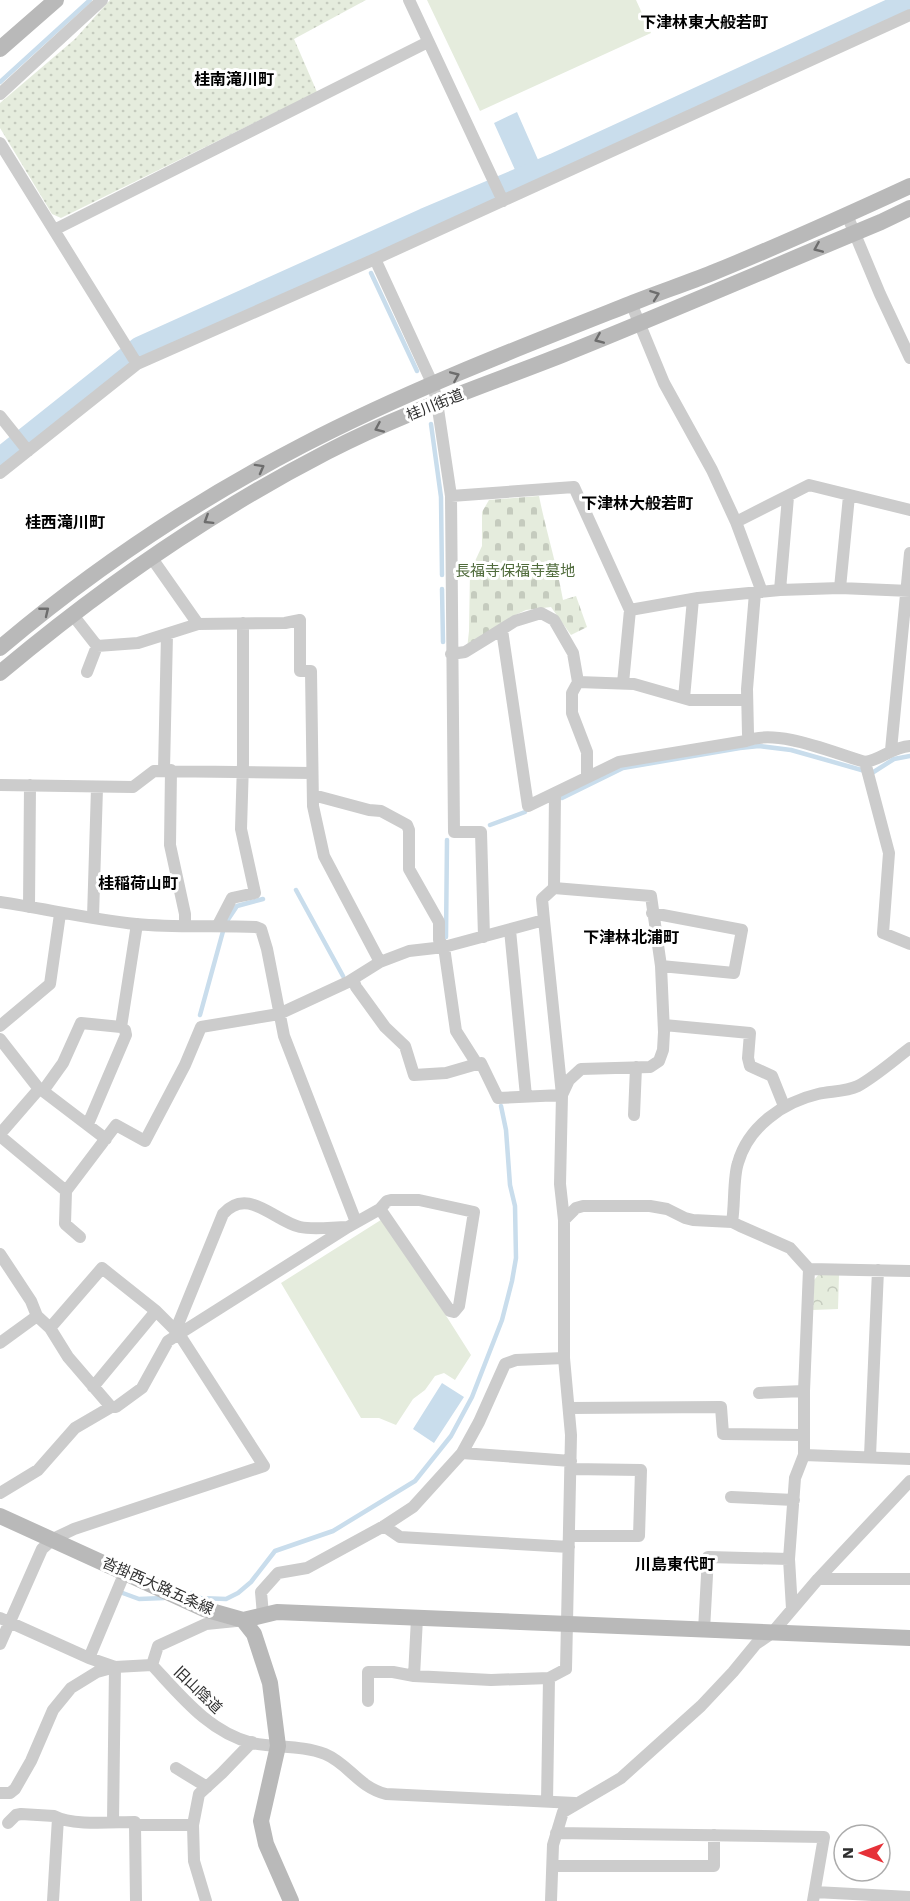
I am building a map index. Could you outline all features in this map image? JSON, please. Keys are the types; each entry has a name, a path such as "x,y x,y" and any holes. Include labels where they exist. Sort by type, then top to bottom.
{"street":[{"path":"0,49 56,0"},
{"path":"0,94 102,0"},
{"path":"409,0 500,193"},
{"path":"0,473 136,362 375,259 500,193 910,15"},
{"path":"54,230 428,42"},
{"path":"0,143 136,362"},
{"name":"桂川街道","path":"0,648 65,595 111,562 202,502 303,444 432,385 631,303 710,274 910,186"},
{"name":"桂川街道","path":"0,673 72,614 151,557 230,506 316,458 437,402 639,323 910,208"},
{"path":"847,215 910,358"},
{"path":"375,259 432,385 437,402 451,495 454,832 481,832 484,937"},
{"path":"631,303 664,383 712,470 736,522 758,592 747,699 748,743"},
{"path":"0,416 27,451"},
{"path":"736,522 810,485 910,510"},
{"path":"451,495 574,487 630,610 622,683"},
{"path":"840,588 849,495"},
{"path":"780,590 788,498"},
{"path":"891,750 910,553"},
{"path":"151,557 198,624"},
{"path":"630,610 693,599 780,590 840,588 908,591"},
{"path":"684,698 693,599"},
{"path":"451,654 465,652 515,621 541,613 548,615 561,628 573,652 578,682 572,693 572,713 587,752 587,776"},
{"path":"72,614 97,646"},
{"path":"97,646 138,643 198,624 285,623 300,620 300,671 311,671 313,806 324,856 380,962"},
{"path":"218,926 232,898 255,893 241,829 243,623"},
{"path":"501,630 528,806 620,762 778,738 800,742 865,762 872,761 891,750 910,746"},
{"path":"166,634 170,845 185,914 185,926"},
{"path":"87,672 97,646"},
{"path":"578,682 634,684 684,698 747,699"},
{"path":"865,762 890,853 883,933 910,944"},
{"path":"0,785 133,787 154,771 168,770 312,773"},
{"path":"29,907 30,785"},
{"path":"93,917 97,788"},
{"path":"368,1701 368,1672 491,1680 549,1678 566,1669 571,1465 564,1358 564,1220 560,1184 562,1095 542,899 554,888 555,793"},
{"path":"313,795 381,811 407,825 409,869 439,922 439,940 444,947 456,1031 477,1064"},
{"path":"554,888 651,896 660,966 664,1025 663,1050 659,1060 650,1067 581,1069 569,1080 562,1095"},
{"path":"0,902 60,914 137,924 256,927 263,933 284,1036 352,1224"},
{"path":"652,913 742,930 734,973 660,966"},
{"path":"0,1026 50,984 60,914"},
{"path":"80,1237 65,1224 66,1191 116,1125 145,1141 185,1065 201,1027 279,1014 353,979 380,962 409,951 444,947 544,920"},
{"path":"121,1028 137,924"},
{"path":"510,930 526,1096"},
{"path":"353,979 356,987 385,1028 405,1046 414,1075 446,1073 481,1064 498,1098 562,1095"},
{"path":"66,1191 0,1135 63,1063 81,1023 121,1028 126,1035 88,1124"},
{"path":"664,1025 750,1033 748,1058 750,1066 772,1076 784,1106"},
{"path":"0,1039 41,1090 106,1139"},
{"path":"732,1222 737,1164 746,1144 763,1123 784,1106 816,1094 841,1092 858,1086 910,1048"},
{"path":"634,1115 636,1067"},
{"path":"0,1493 38,1470 75,1428 111,1407 116,1407 142,1388 168,1341 352,1224 380,1209 387,1201 419,1200 474,1212 459,1306 454,1312 450,1311 380,1209"},
{"path":"179,1334 179,1322 208,1247 223,1214 233,1204 251,1204 299,1227 352,1224"},
{"path":"564,1220 576,1208 583,1206 660,1207 693,1220 732,1222 790,1248 809,1269 804,1455 795,1478 789,1559 792,1609"},
{"path":"1,1258 31,1301 37,1316 50,1328 68,1357 111,1407"},
{"path":"0,1644 5,1620 42,1549 53,1539 74,1529 264,1466 179,1334 156,1311 102,1268 50,1328"},
{"path":"809,1269 910,1270"},
{"path":"870,1456 878,1270"},
{"path":"93,1387 156,1311"},
{"path":"0,1343 37,1316"},
{"path":"263,1615 261,1592 278,1573 307,1568 384,1526 413,1507 462,1453 479,1422 505,1364 516,1360 564,1358"},
{"path":"759,1393 804,1391"},
{"path":"569,1408 721,1407 723,1434 803,1435"},
{"path":"384,1526 400,1537 569,1542 639,1536 641,1470 462,1453"},
{"path":"804,1455 910,1459"},
{"path":"551,1901 556,1833 563,1812 621,1778 701,1706 756,1644 772,1633 818,1579 910,1481"},
{"path":"731,1497 794,1500"},
{"name":"沓掛西大路五条線","path":"0,1516 204,1609 243,1620"},
{"path":"704,1630 708,1557 789,1559"},
{"path":"89,1658 125,1572"},
{"path":"818,1579 910,1579"},
{"path":"152,1665 158,1646 206,1624 243,1620 277,1612 910,1638"},
{"path":"414,1676 417,1618"},
{"name":"旧山陰道","path":"5,1620 89,1658 115,1667 152,1665 193,1709 214,1726 252,1742 303,1749 326,1755 373,1791 386,1794 575,1803"},
{"path":"243,1620 254,1634 270,1683 278,1746 261,1821 266,1844 291,1901"},
{"path":"0,1793 15,1789 31,1761 53,1710 71,1688 97,1672 115,1667 113,1822"},
{"path":"547,1802 549,1678"},
{"path":"206,1901 194,1861 193,1825 197,1798 252,1742"},
{"path":"176,1768 207,1787"},
{"path":"8,1823 16,1815 21,1814 54,1816 83,1822 135,1822 136,1901"},
{"path":"52,1901 58,1818"},
{"path":"135,1825 193,1825"},
{"path":"556,1833 824,1837 814,1897 910,1897"},
{"path":"553,1866 714,1866 714,1835"}],"green space":[{"path":"110,0 366,0 294,39 317,92 61,218 52,214 0,128 0,103 75,39"},
{"path":"427,0 636,0 651,33 480,111"},
{"name":"長福寺保福寺墓地","path":"539,496 563,600 576,596 587,627 571,635 551,607 526,610 509,618 467,649 470,572 482,546 482,512 489,500"},
{"path":"384,1218 471,1355 455,1380 444,1373 435,1376 425,1390 413,1399 396,1425 379,1418 361,1418 281,1283"},
{"path":"819,1274 839,1275 838,1309 813,1310 814,1280"}],"water":[{"path":"517,112 539,162 516,172 494,123"},
{"path":"442,1383 464,1397 434,1443 413,1429"}],"waterway":[{"path":"0,82 90,0"},
{"path":"0,461 141,349 425,221 555,166 910,3"},
{"path":"371,273 417,371"},
{"path":"431,424 441,497 442,575"},
{"path":"442,589 443,642"},
{"path":"562,798 623,768 740,748 759,746 791,750 872,773 894,759 910,756"},
{"path":"490,825 525,812"},
{"path":"446,937 447,840"},
{"path":"296,890 343,976"},
{"path":"200,1015 225,924 237,906 263,899"},
{"path":"192,1593 200,1598 226,1599 238,1593 251,1582 275,1551 333,1531 415,1481 451,1436 472,1397 502,1320 516,1258 515,1206 510,1185 506,1130 501,1106"},
{"path":"120,1592 139,1599 164,1598"}],"district":[{"name":"下津林東大般若町","path":"704,22"},
{"name":"桂南滝川町","path":"234,79"},
{"name":"下津林大般若町","path":"637,503"},
{"name":"桂西滝川町","path":"65,522"},
{"name":"桂稲荷山町","path":"138,883"},
{"name":"下津林北浦町","path":"631,937"},
{"name":"川島東代町","path":"675,1564"}]}
